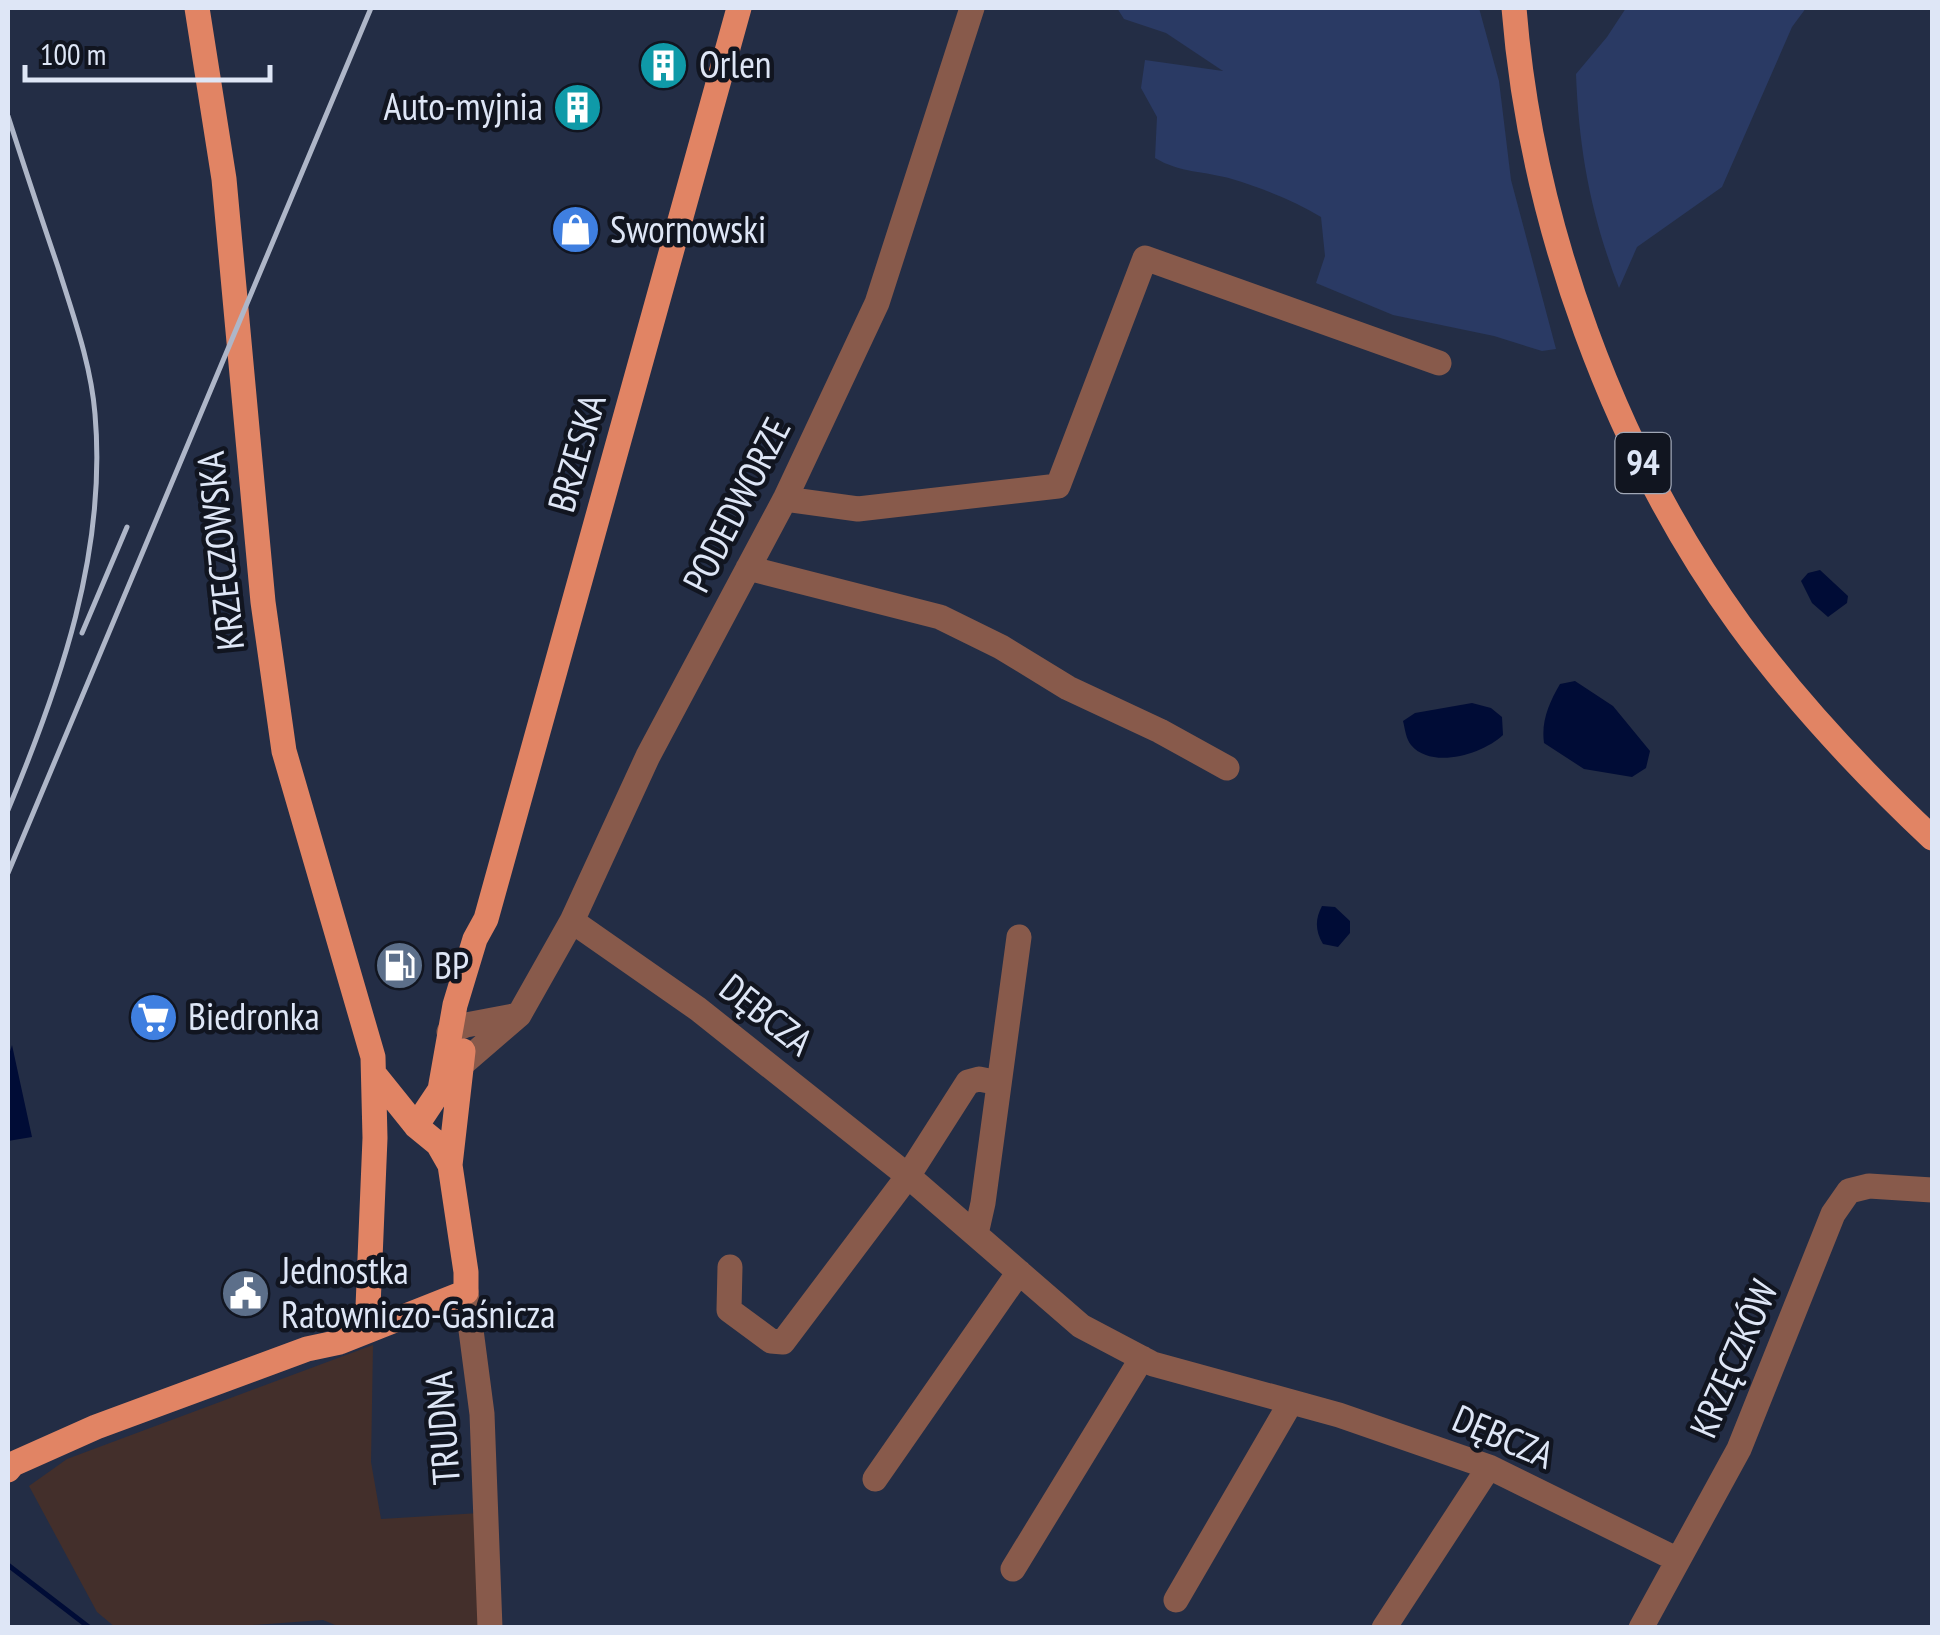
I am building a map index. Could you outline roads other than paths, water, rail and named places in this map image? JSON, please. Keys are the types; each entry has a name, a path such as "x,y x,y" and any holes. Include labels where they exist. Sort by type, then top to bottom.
{"main road":[{"name":"KRZECZOWSKA","path":"197,8 224,179 263,602 284,751 374,1056 377,1315"},
{"name":"BRZESKA","path":"416,1126 440,1090 458,1029 475,939 486,919 739,8"},
{"name":"94","path":"1514,8 1517,52 1531,130 1564,266 1603,373 1643,462 1703,570 1772,666 1860,770 1932,838"},
{"name":"BRZESKA","path":"450,1165 461,1065 458,1029"},
{"name":"KRZECZOWSKA","path":"375,1076 416,1126 438,1144 450,1165"},
{"path":"374,1152 400,1130 416,1126"},
{"name":"TRUDNA","path":"450,1165 466,1292"},
{"path":"9,1465 96,1428 308,1349 340,1342 377,1315 466,1292"}],"street":[{"name":"PODEDWORZE","path":"461,1065 519,1015 572,920 648,756 785,498 877,303 972,8"},
{"path":"785,498 858,508 1058,486 1145,258 1440,363"},
{"path":"748,568 940,617 1001,647 1068,688 1227,768"},
{"name":"DĘBCZA","path":"572,920 698,1008 908,1176 1081,1326 1142,1358 1340,1415 1489,1467 1678,1560"},
{"path":"976,1234 1019,938"},
{"path":"458,1029 519,1015"},
{"path":"730,1267 729,1310 771,1341 783,1342 908,1176 968,1082 979,1078 999,1084"},
{"name":"KRZĘCZKÓW","path":"1642,1628 1739,1449 1833,1214 1849,1191 1866,1187 1932,1190"},
{"path":"875,1478 1019,1272"},
{"name":"TRUDNA","path":"466,1292 482,1414 490,1628"},
{"path":"1013,1568 1142,1358"},
{"path":"1176,1600 1291,1402"},
{"path":"1384,1628 1489,1467"}],"waterway":[{"path":"8,1565 90,1628"}],"railway":[{"path":"8,873 371,8"},
{"path":"8,116 85,358 93,395 97,466 94,517 75,617 45,715 8,810"},
{"path":"82,633 127,527"}],"place":[{"name":"Orlen","path":"664,65"},
{"name":"Auto-myjnia","path":"578,107"},
{"name":"Swornowski","path":"575,230"},
{"name":"BP","path":"399,966"},
{"name":"Biedronka","path":"153,1017"},
{"name":"Jednostka Ratowniczo-Gaśnicza","path":"246,1293"}]}
